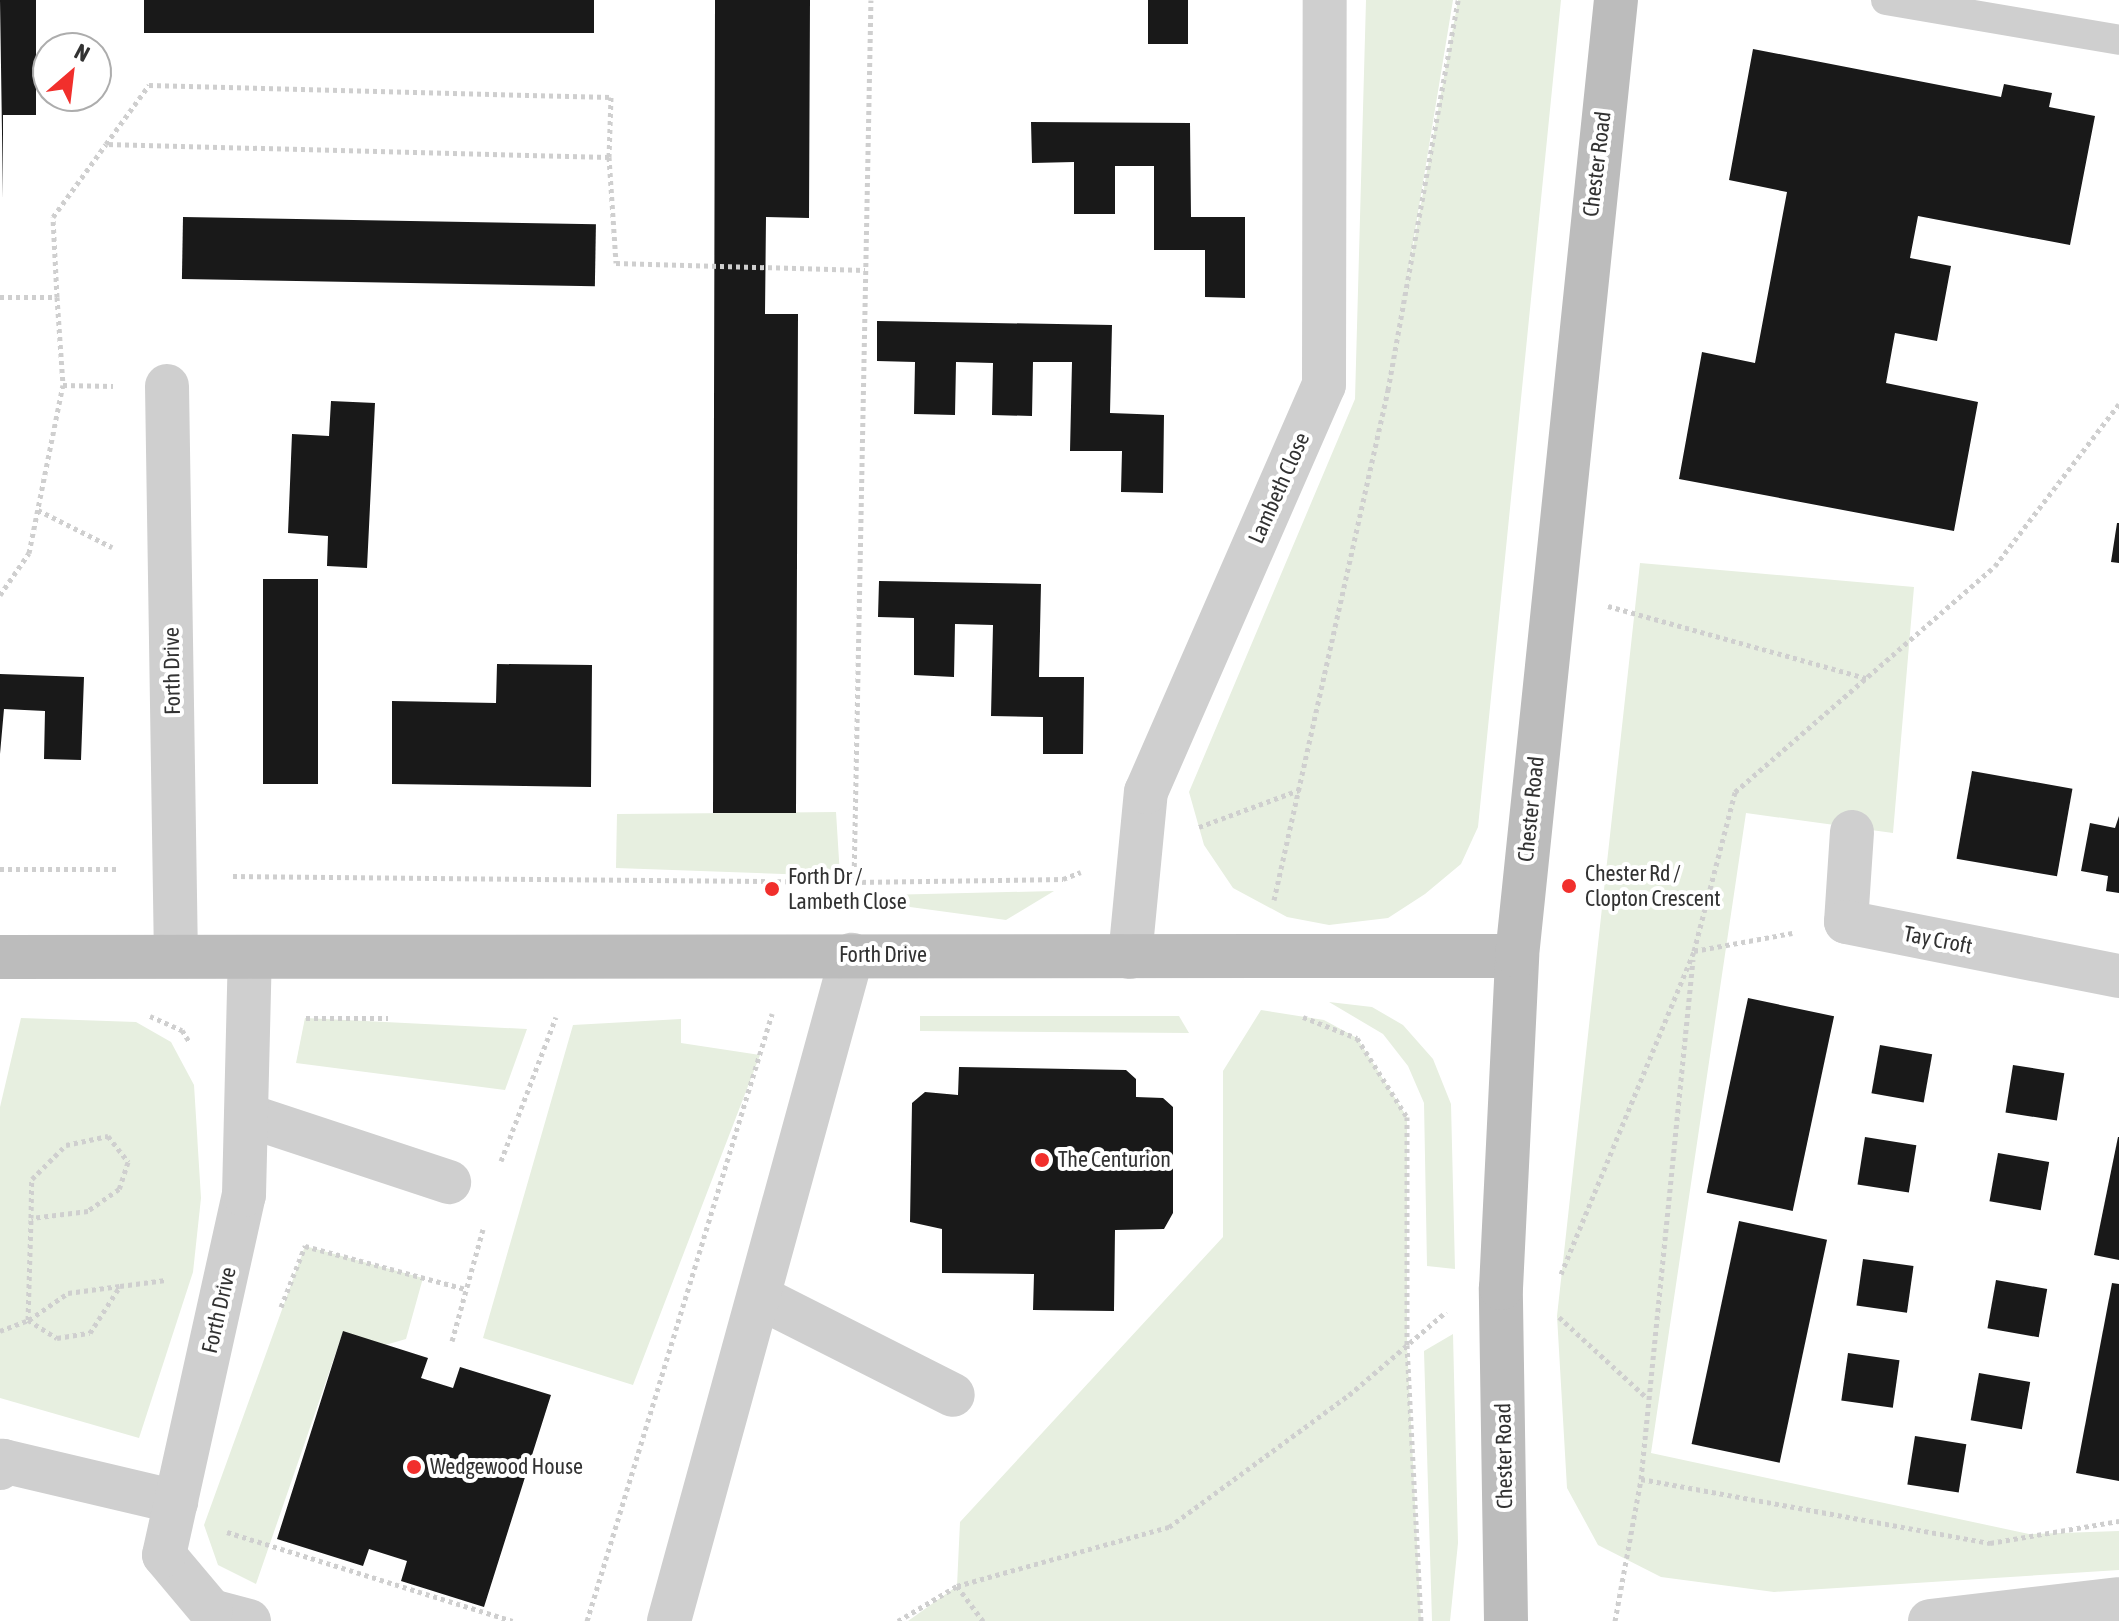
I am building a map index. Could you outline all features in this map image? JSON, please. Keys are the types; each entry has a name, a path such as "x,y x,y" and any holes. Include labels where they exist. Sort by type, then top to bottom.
{"main road":[{"name":"Chester Road","path":"1506,1621 1501,1288 1517,956 1616,0"},
{"name":"Forth Drive","path":"0,957 1517,956"}],"street":[{"name":"Lambeth Close","path":"1130,957 1146,792 1324,385 1325,0"},
{"name":"Forth Drive","path":"167,386 176,956"},
{"path":"1846,922 1852,832"},
{"name":"Tay Croft","path":"1846,922 2119,976"},
{"path":"669,1621 852,955"},
{"name":"Forth Drive","path":"249,1621 211,1611 164,1555 244,1195 250,957"},
{"path":"246,1115 449,1182"},
{"path":"759,1297 953,1395"},
{"path":"0,1468 3,1461 176,1502"},
{"path":"1930,1621 2119,1599"}],"lane":[{"path":"1886,0 2119,40"}],"path":[{"path":"854,882 871,0"},
{"path":"1421,1621 1407,1345 1407,1117 1357,1038 1324,1020 1261,1010 1261,957 1388,390 1458,0"},
{"path":"0,595 29,553 63,385 53,217 149,85 611,97 609,157 616,263 865,270"},
{"path":"106,144 609,157"},
{"path":"0,297 57,297"},
{"path":"63,385 167,386"},
{"path":"1560,1288 1562,1273 1694,951 1735,792 1995,566 2119,404"},
{"path":"38,510 170,576"},
{"path":"1553,590 1866,678"},
{"path":"1195,829 1299,790"},
{"path":"218,875 854,882 1063,879 1092,867"},
{"path":"0,869 129,870"},
{"path":"1694,951 1846,922"},
{"path":"1615,1621 1641,1479 1646,1397 1694,951"},
{"path":"138,1011 182,1030 198,1055"},
{"path":"587,1621 772,1013"},
{"path":"28,1320 32,1179 66,1145 108,1136 128,1162 119,1189 88,1211 31,1218"},
{"path":"277,1316 305,1246 466,1289"},
{"path":"1501,1288 1562,1273"},
{"path":"0,1331 28,1320 68,1293 177,1279"},
{"path":"28,1320 57,1338 90,1333 120,1286"},
{"path":"1559,1302 1557,1316 1646,1397"},
{"path":"898,1621 957,1586 1169,1527 1407,1345"},
{"path":"1641,1479 1990,1543 2119,1521"},
{"path":"219,1529 512,1621"},
{"path":"957,1586 983,1621"}],"green space":[{"path":"1366,0 1453,0 1405,292 1458,0 1561,0 1478,827 1461,864 1425,894 1388,918 1329,925 1287,917 1233,888 1204,845 1189,792 1355,399"},
{"path":"1640,563 1914,587 1893,833 1746,813 1651,1453 2029,1534 2119,1531 2119,1570 1774,1592 1661,1577 1598,1545 1567,1488 1557,1316"},
{"path":"836,812 840,876 616,868 617,814"},
{"path":"1054,891 1006,920 910,907 884,895"},
{"path":"1329,1002 1372,1007 1403,1025 1433,1059 1451,1104 1455,1269 1427,1266 1424,1103 1408,1066 1383,1034"},
{"path":"1261,1010 1324,1020 1357,1038 1407,1117 1407,1345 1421,1621 908,1621 957,1586 960,1522 1223,1237 1223,1071"},
{"path":"920,1016 1179,1016 1189,1033 920,1031"},
{"path":"21,1018 136,1022 171,1042 194,1085 201,1198 193,1272 139,1438 0,1398 0,1107"},
{"path":"305,1018 527,1029 505,1090 296,1063"},
{"path":"681,1019 681,1043 760,1055 633,1385 483,1338 573,1025"},
{"path":"305,1246 423,1278 406,1339 385,1345 343,1332 256,1584 218,1565 204,1525"},
{"path":"1453,1334 1458,1543 1450,1621 1432,1621 1424,1351"}],"building":[{"path":"0,0 36,0 36,32 32,32 32,112 36,115 3,115 3,199"},
{"path":"144,0 594,0 594,33 144,33"},
{"path":"715,0 810,0 809,218 766,217 765,314 798,314 796,813 713,813"},
{"path":"1148,0 1188,0 1188,44 1148,44"},
{"path":"1753,49 2001,97 2004,84 2052,93 2049,107 2095,116 2070,245 1918,216 1910,258 1951,266 1937,341 1895,333 1886,383 1978,402 1954,531 1679,479 1702,352 1755,363 1787,192 1729,180"},
{"path":"1031,122 1190,123 1191,217 1245,217 1245,298 1205,297 1205,250 1154,250 1154,166 1115,166 1115,214 1074,214 1074,162 1032,163"},
{"path":"183,217 596,224 595,286 182,279"},
{"path":"877,321 1112,325 1110,413 1164,415 1163,493 1121,492 1122,451 1070,451 1072,362 1033,362 1032,416 992,415 993,363 956,362 955,415 914,414 915,362 877,361"},
{"path":"331,401 375,403 367,568 327,566 328,536 288,533 292,434 329,436"},
{"path":"2119,523 2119,563 2111,562"},
{"path":"263,579 318,579 318,784 263,784"},
{"path":"879,581 1041,584 1039,677 1084,677 1083,754 1043,754 1043,717 991,716 993,625 955,624 954,677 914,675 914,618 878,617"},
{"path":"497,664 592,665 591,787 392,784 392,701 496,703"},
{"path":"0,674 84,677 81,760 44,759 45,711 4,709 0,754"},
{"path":"1972,771 2072,789 2057,876 1957,859"},
{"path":"2119,816 2119,893 2106,891 2108,876 2081,871 2090,823 2115,828"},
{"path":"1748,998 1834,1016 1793,1211 1707,1193"},
{"path":"1880,1045 1932,1054 1924,1102 1871,1093"},
{"path":"2013,1065 2064,1073 2057,1121 2005,1112"},
{"name":"The Centurion","path":"959,1067 1126,1070 1136,1079 1136,1097 1163,1098 1173,1107 1173,1213 1164,1229 1115,1230 1114,1311 1033,1310 1034,1274 942,1273 942,1229 910,1222 912,1103 925,1092 958,1095"},
{"path":"1865,1137 1916,1145 1909,1193 1857,1184"},
{"path":"2119,1137 2119,1260 2094,1255"},
{"path":"1998,1153 2049,1162 2041,1210 1989,1201"},
{"path":"1739,1221 1827,1240 1780,1463 1692,1444"},
{"path":"1863,1259 1914,1266 1907,1313 1856,1306"},
{"path":"1996,1280 2047,1289 2039,1337 1987,1328"},
{"path":"2112,1283 2119,1284 2119,1481 2076,1473"},
{"name":"Wedgewood House","path":"343,1331 428,1358 421,1378 453,1388 460,1367 551,1395 484,1607 401,1581 407,1561 369,1549 363,1566 277,1539"},
{"path":"1848,1353 1899,1360 1893,1408 1841,1401"},
{"path":"1979,1373 2030,1382 2022,1429 1971,1420"},
{"path":"1915,1436 1966,1444 1959,1493 1907,1484"}],"place":[{"name":"Chester Rd / Clopton Crescent","path":"1569,886"},
{"name":"Forth Dr / Lambeth Close","path":"772,889"},
{"name":"The Centurion","path":"1042,1160"},
{"name":"Wedgewood House","path":"414,1467"}]}
